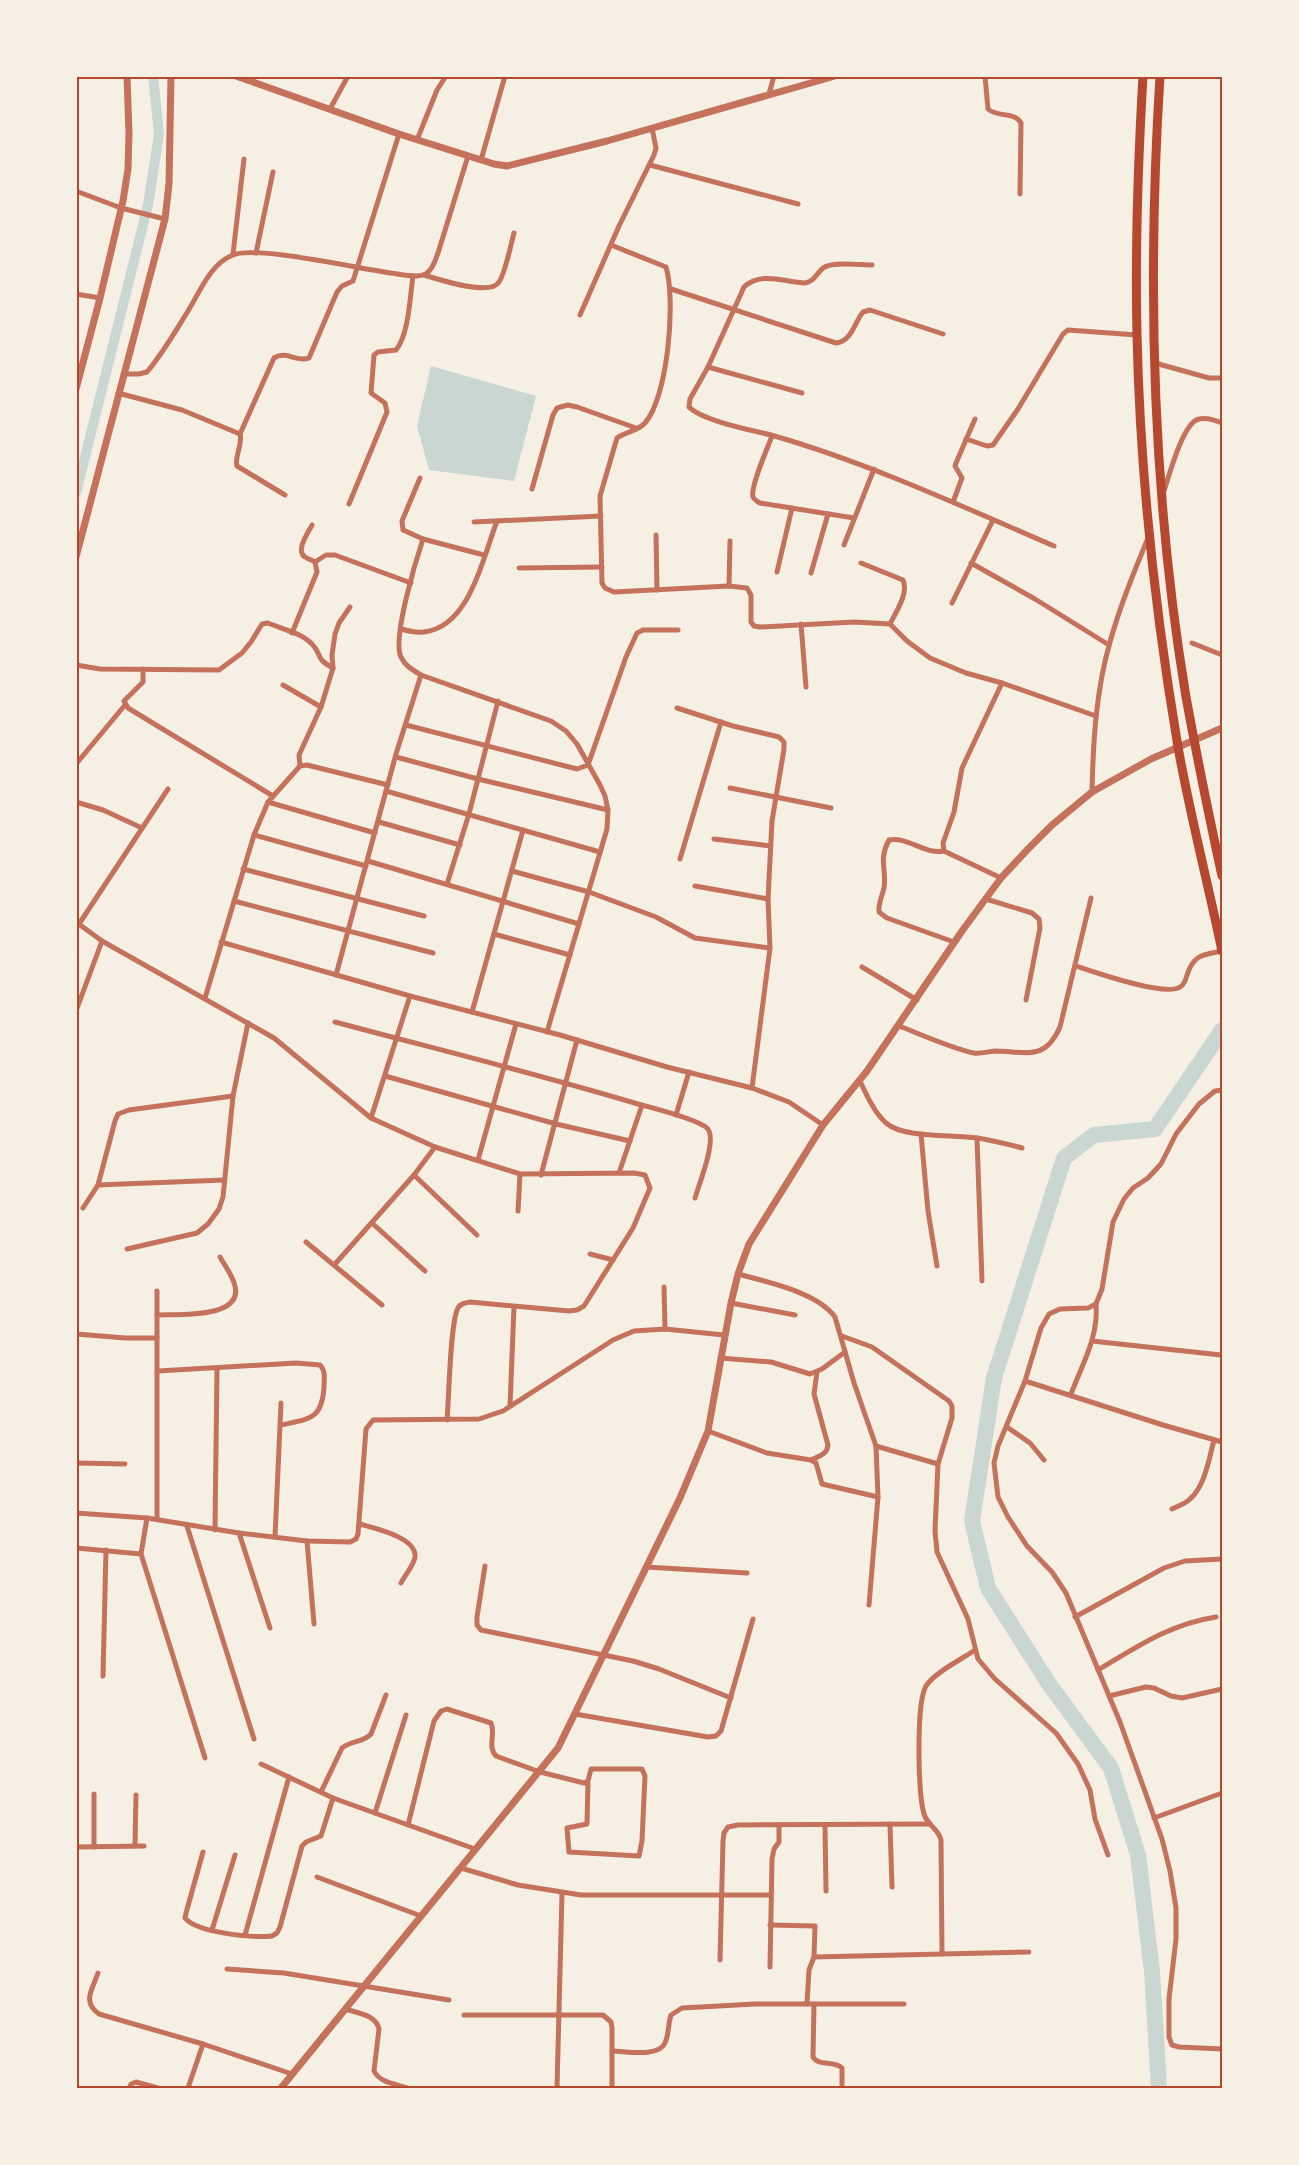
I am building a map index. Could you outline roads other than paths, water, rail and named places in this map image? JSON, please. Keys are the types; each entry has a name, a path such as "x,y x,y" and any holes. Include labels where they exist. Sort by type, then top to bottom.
{"highway":[{"path":"1143,76 1137,335 1149,534 1178,746 1222,951"},
{"path":"1160,76 1152,309 1162,496 1178,632 1194,739 1222,876"}],"street":[{"path":"76,389 125,209 128,169 127,76"},
{"path":"76,557 165,219 169,184 171,76"},
{"path":"236,76 417,140 507,166 835,76"},
{"path":"330,109 348,76"},
{"path":"417,140 437,90 446,76"},
{"path":"481,160 505,76"},
{"path":"769,94 774,76"},
{"path":"985,76 988,109 992,113 1018,118 1021,123 1020,194"},
{"path":"580,315 650,165 656,148 652,128"},
{"path":"285,495 237,466 236,461 241,446 240,434 274,358 280,354 288,354 301,360 309,358 337,292 342,286 353,281 399,134"},
{"path":"424,275 432,268 438,253 468,156"},
{"path":"233,254 244,159"},
{"path":"650,165 798,204"},
{"path":"256,253 273,172"},
{"path":"76,191 125,209 165,219"},
{"path":"123,374 147,372 218,263 233,254 256,253 358,269 413,276 424,275 484,289 493,288 500,282 514,233"},
{"path":"611,245 666,267 671,289 663,384 649,418 638,429 623,433 617,438 602,487 600,516 602,583 609,591 729,586 747,588 750,591 751,622 754,626 854,622 890,624 926,656 966,673 1002,683 1096,716"},
{"path":"872,265 831,264 822,269 811,282 805,283 762,277 751,280 744,287 708,367 688,404 692,410 734,426 874,469 1053,546"},
{"path":"349,504 387,412 385,403 371,393 374,356 378,352 396,350 399,346 406,324 413,276"},
{"path":"671,289 836,344 848,339 858,317 870,310 943,334"},
{"path":"76,294 100,298"},
{"path":"969,440 987,446 995,443 1063,334 1074,330 1137,335"},
{"path":"1155,363 1209,378 1222,378"},
{"path":"708,367 802,393"},
{"path":"118,393 182,410 240,434"},
{"path":"532,489 557,408 568,405 577,407 638,429"},
{"path":"1162,496 1182,438 1190,424 1197,419 1209,418 1222,423"},
{"path":"953,502 962,478 955,466 956,462 969,440 975,419"},
{"path":"772,436 752,495 755,500 760,503 854,518"},
{"path":"844,545 874,469"},
{"path":"420,478 401,527 406,532 423,539 484,555"},
{"path":"777,572 792,508"},
{"path":"811,573 828,514"},
{"path":"474,522 600,516"},
{"path":"952,603 993,520"},
{"path":"401,629 416,632 430,631 446,622 468,602 497,521"},
{"path":"312,525 301,553 315,562"},
{"path":"1092,792 1092,751 1096,716 1109,645 1117,617 1149,534"},
{"path":"656,535 657,590"},
{"path":"423,539 398,643 400,656 408,667 421,675 551,721 566,731 577,744 603,790 608,810 607,829 547,1032"},
{"path":"729,586 730,541"},
{"path":"315,562 326,555 335,555 411,583"},
{"path":"292,633 317,572 315,562"},
{"path":"861,563 903,580 904,593 890,624"},
{"path":"971,563 1109,645"},
{"path":"519,568 602,567"},
{"path":"205,998 254,835 268,802 300,766 299,755 321,707 333,668 335,634 339,623 350,608"},
{"path":"76,665 100,669 219,670 242,653 262,624 268,623 312,644 322,662 333,668"},
{"path":"801,624 806,687"},
{"path":"588,765 626,657 637,633 643,630 678,630"},
{"path":"1192,643 1222,655"},
{"path":"76,764 124,705 127,698 143,682 143,669"},
{"path":"336,975 387,788 421,675"},
{"path":"944,851 943,843 954,812 962,768 1002,683"},
{"path":"283,685 321,707"},
{"path":"447,884 469,814 498,701"},
{"path":"124,705 273,796"},
{"path":"677,708 779,737 784,742 771,846 768,899 770,948 752,1088"},
{"path":"680,859 722,722"},
{"path":"406,725 577,769 588,765"},
{"path":"281,2088 558,1748 690,1476 708,1431 731,1303 749,1244 825,1123 858,1084 954,942 1001,878 1052,825 1092,792 1125,772 1222,728"},
{"path":"396,757 608,810"},
{"path":"300,766 315,766 600,852"},
{"path":"730,788 831,808"},
{"path":"168,789 78,923 102,941 274,1038 371,1118 435,1146 520,1174 634,1173 645,1175 650,1188 633,1228 584,1306 577,1310 470,1302 458,1307 454,1324 447,1420"},
{"path":"76,802 103,810 142,828"},
{"path":"268,802 375,833"},
{"path":"379,822 459,844"},
{"path":"472,1012 523,830"},
{"path":"254,835 447,884 579,924"},
{"path":"714,838 771,846"},
{"path":"954,942 887,918 879,912 878,906 884,884 883,855 889,840 898,839 934,852 944,851 1001,878"},
{"path":"243,869 424,916"},
{"path":"512,871 589,892 656,917 695,938 770,948"},
{"path":"695,886 768,899"},
{"path":"986,898 1032,913 1039,919 1040,927 1026,1000"},
{"path":"899,1026 972,1052 1021,1053 1044,1049 1054,1040 1060,1027 1091,898"},
{"path":"234,901 433,953"},
{"path":"494,934 570,955"},
{"path":"76,1011 102,941"},
{"path":"221,942 752,1088 789,1102 825,1123"},
{"path":"1076,966 1135,984 1170,989 1180,987 1186,981 1192,963 1198,957 1222,951"},
{"path":"862,967 916,1000"},
{"path":"371,1118 411,996"},
{"path":"334,1022 567,1082 676,1115 706,1128 711,1134 711,1143 695,1198"},
{"path":"128,1249 197,1233 208,1224 219,1209 223,1197 233,1096 248,1023"},
{"path":"478,1160 516,1024"},
{"path":"541,1174 577,1040"},
{"path":"676,1115 689,1072"},
{"path":"385,1076 556,1124 630,1141"},
{"path":"858,1084 887,1124 896,1129 921,1134 977,1138 1022,1148"},
{"path":"1071,1395 1092,1341 1096,1323 1096,1304 1102,1288 1113,1222 1124,1199 1133,1188 1148,1178 1161,1164 1176,1134 1199,1104 1215,1090 1222,1090"},
{"path":"83,1208 98,1185 114,1121 118,1114 129,1110 233,1096"},
{"path":"619,1173 642,1105"},
{"path":"921,1134 928,1211 937,1266"},
{"path":"977,1138 982,1281"},
{"path":"335,1264 414,1175 435,1146"},
{"path":"518,1211 520,1174"},
{"path":"414,1175 477,1235"},
{"path":"98,1185 224,1180"},
{"path":"372,1223 425,1270"},
{"path":"306,1242 382,1305"},
{"path":"590,1254 613,1260"},
{"path":"157,1315 216,1311 232,1303 236,1296 236,1287 220,1257"},
{"path":"738,1274 779,1286 819,1303 831,1311 835,1317 854,1383 876,1446 878,1497 869,1605"},
{"path":"664,1287 664,1329"},
{"path":"157,1291 157,1519"},
{"path":"731,1303 795,1315"},
{"path":"1096,1304 1088,1308 1060,1309 1049,1314 1041,1328 1025,1381 998,1446 994,1463 998,1497 1027,1546 1052,1572 1066,1593 1109,1696 1154,1818 1170,1871 1176,1908 1176,1939 1169,1999 1169,2037 1172,2045 1179,2048 1222,2049"},
{"path":"510,1406 514,1307"},
{"path":"76,1513 157,1519 187,1526 275,1538 350,1542 356,1539 360,1524 366,1429 369,1423 379,1419 447,1420 479,1419 492,1416 623,1335 634,1331 664,1329 724,1335"},
{"path":"76,1335 158,1338"},
{"path":"842,1336 872,1347 949,1401 952,1406 952,1418 938,1464 937,1552 968,1619 975,1650 985,1669 1056,1733 1070,1752 1090,1790 1095,1819 1108,1855"},
{"path":"1092,1341 1221,1355"},
{"path":"720,1358 758,1360 810,1374 817,1372 845,1352"},
{"path":"158,1371 296,1363 320,1365 324,1375 321,1409 308,1419 280,1425"},
{"path":"215,1530 217,1369"},
{"path":"811,1460 828,1451 813,1387 817,1372"},
{"path":"1025,1381 1222,1442"},
{"path":"275,1538 281,1402"},
{"path":"1007,1427 1030,1443 1044,1460"},
{"path":"708,1431 767,1453 811,1460 816,1463 822,1484 878,1497"},
{"path":"1172,1509 1190,1500 1197,1491 1214,1440"},
{"path":"876,1446 938,1464"},
{"path":"76,1463 125,1464"},
{"path":"147,1518 141,1554 205,1758"},
{"path":"360,1524 390,1533 413,1549 414,1560 401,1582"},
{"path":"187,1526 254,1739"},
{"path":"239,1533 270,1628"},
{"path":"307,1541 314,1624"},
{"path":"76,1548 141,1554"},
{"path":"103,1676 106,1550"},
{"path":"1075,1617 1164,1568 1185,1561 1222,1559"},
{"path":"485,1566 477,1617 477,1625 481,1630 510,1638 602,1654 659,1669 731,1698"},
{"path":"646,1567 747,1573"},
{"path":"1098,1670 1175,1627 1193,1620 1216,1617"},
{"path":"575,1714 708,1737 716,1736 721,1731 753,1619"},
{"path":"942,1954 941,1840 940,1834 928,1824 921,1795 920,1730 924,1691 932,1679 975,1650"},
{"path":"1109,1696 1146,1687 1182,1698 1222,1689"},
{"path":"321,1792 342,1748 348,1742 362,1740 372,1734 386,1695"},
{"path":"408,1825 434,1721 441,1711 447,1709 491,1723 494,1728 491,1747 496,1756 540,1772 584,1783 588,1781"},
{"path":"375,1813 406,1715"},
{"path":"261,1764 333,1798 475,1849"},
{"path":"591,1769 642,1769 645,1776 642,1841 639,1856 569,1852 567,1828 587,1824 588,1781 591,1769"},
{"path":"245,1935 289,1777"},
{"path":"1154,1818 1222,1793"},
{"path":"94,1794 94,1847"},
{"path":"135,1846 136,1795"},
{"path":"203,1852 185,1918 189,1923 212,1930 272,1936 278,1933 302,1846 321,1836 333,1798"},
{"path":"890,1824 892,1887"},
{"path":"720,1960 723,1841 728,1827 738,1825 928,1824"},
{"path":"770,1967 772,1853 778,1845 779,1825"},
{"path":"825,1825 826,1891"},
{"path":"76,1847 144,1846"},
{"path":"212,1930 235,1855"},
{"path":"461,1868 518,1885 562,1893 615,1896 770,1895"},
{"path":"317,1877 421,1916"},
{"path":"557,2088 562,1893"},
{"path":"770,1925 814,1926 814,1957 809,1970 813,2057 820,2062 838,2064 842,2068 842,2088"},
{"path":"814,1957 1029,1952"},
{"path":"227,1969 284,1972 450,2000"},
{"path":"98,1973 89,2001 91,2008 99,2014 203,2044 292,2074"},
{"path":"612,2051 653,2052 660,2049 665,2043 671,2015 682,2008 904,2004"},
{"path":"345,2009 372,2018 378,2024 374,2071 376,2076 408,2088"},
{"path":"464,2015 603,2015 608,2018 612,2028 612,2088"},
{"path":"188,2088 203,2044"},
{"path":"129,2088 136,2082 158,2088"}],"waterway":[{"path":"76,493 148,205 159,134 153,76"},
{"path":"1159,2088 1152,1971 1138,1855 1111,1768 1049,1684 988,1588 972,1521 994,1378 1064,1158 1094,1135 1155,1129 1222,1030"}]}
